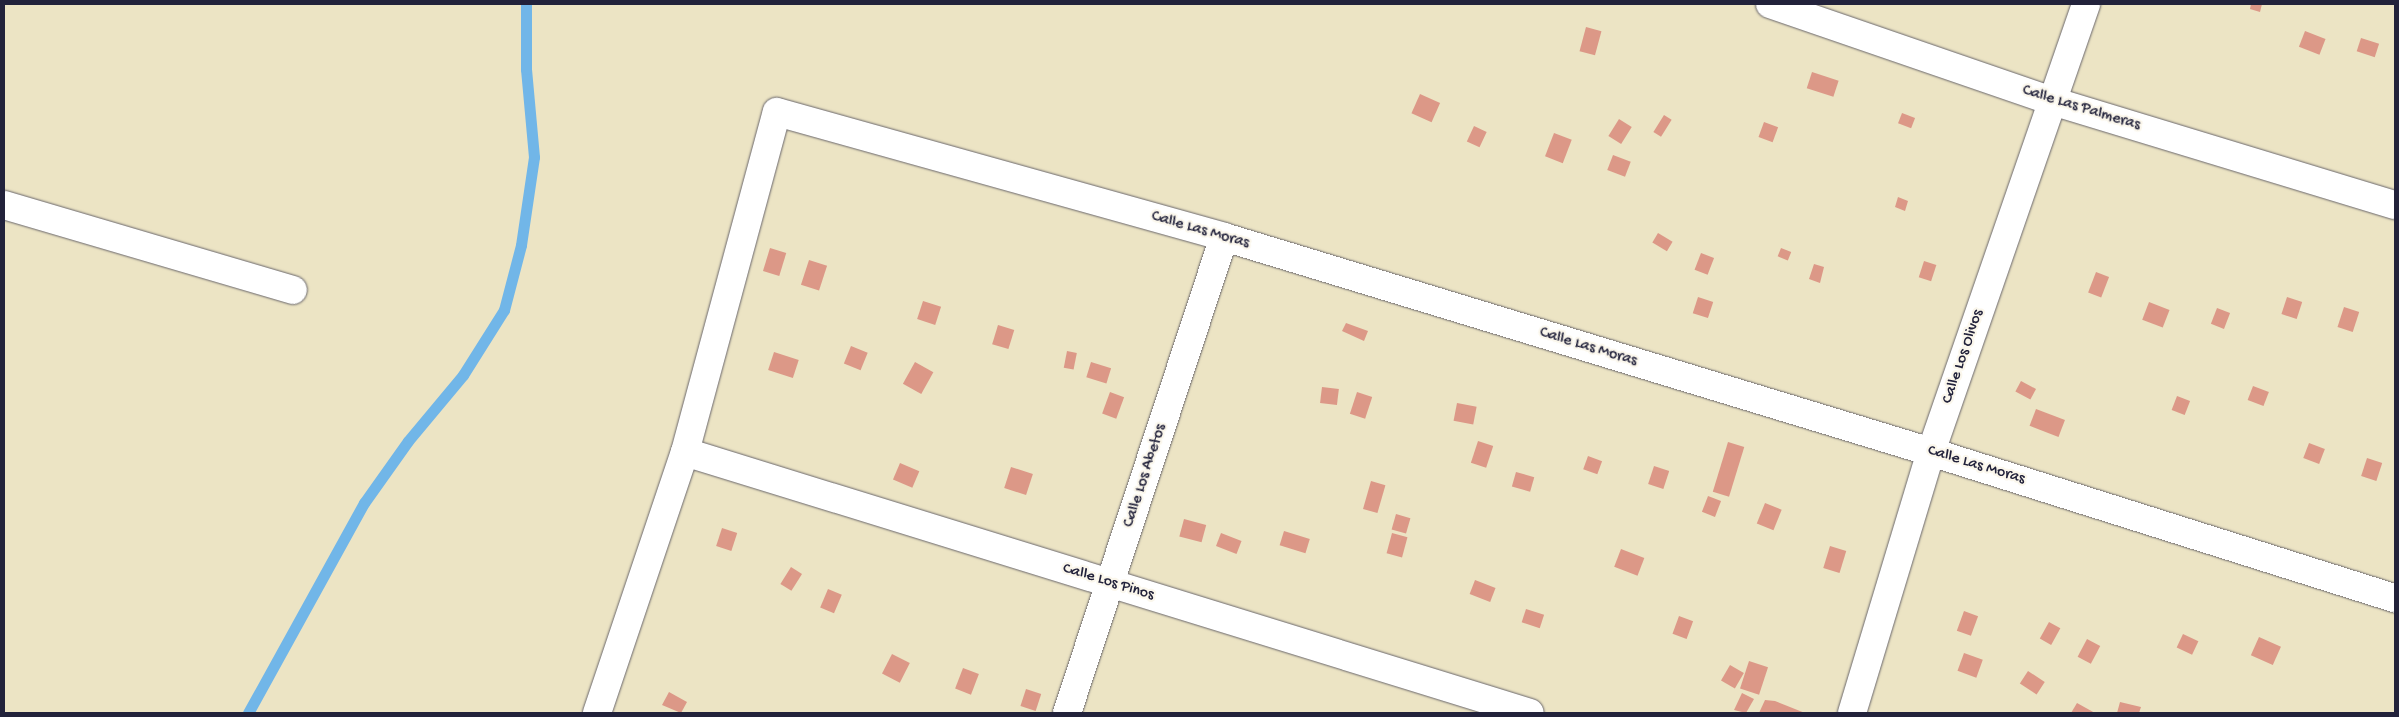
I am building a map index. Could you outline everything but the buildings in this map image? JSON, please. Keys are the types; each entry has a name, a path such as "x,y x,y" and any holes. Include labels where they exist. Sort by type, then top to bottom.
{"street":[{"name":"Calle Las Palmeras","path":"1770,4 2052,100 2395,205"},
{"name":"Calle Los Olivos","path":"1852,713 1931,452 2086,4"},
{"name":"Calle Las Moras","path":"685,452 777,112 1224,237 1931,452 2395,598"},
{"path":"4,205 293,290"},
{"name":"Calle Los Abetos","path":"1067,713 1224,237"},
{"name":"Calle Los Pinos","path":"685,452 1530,713"},
{"path":"597,713 685,452"}],"waterway":[{"path":"248,713 364,503 408,441 463,375 504,310 521,245 534,157 526,69 526,4"}]}
